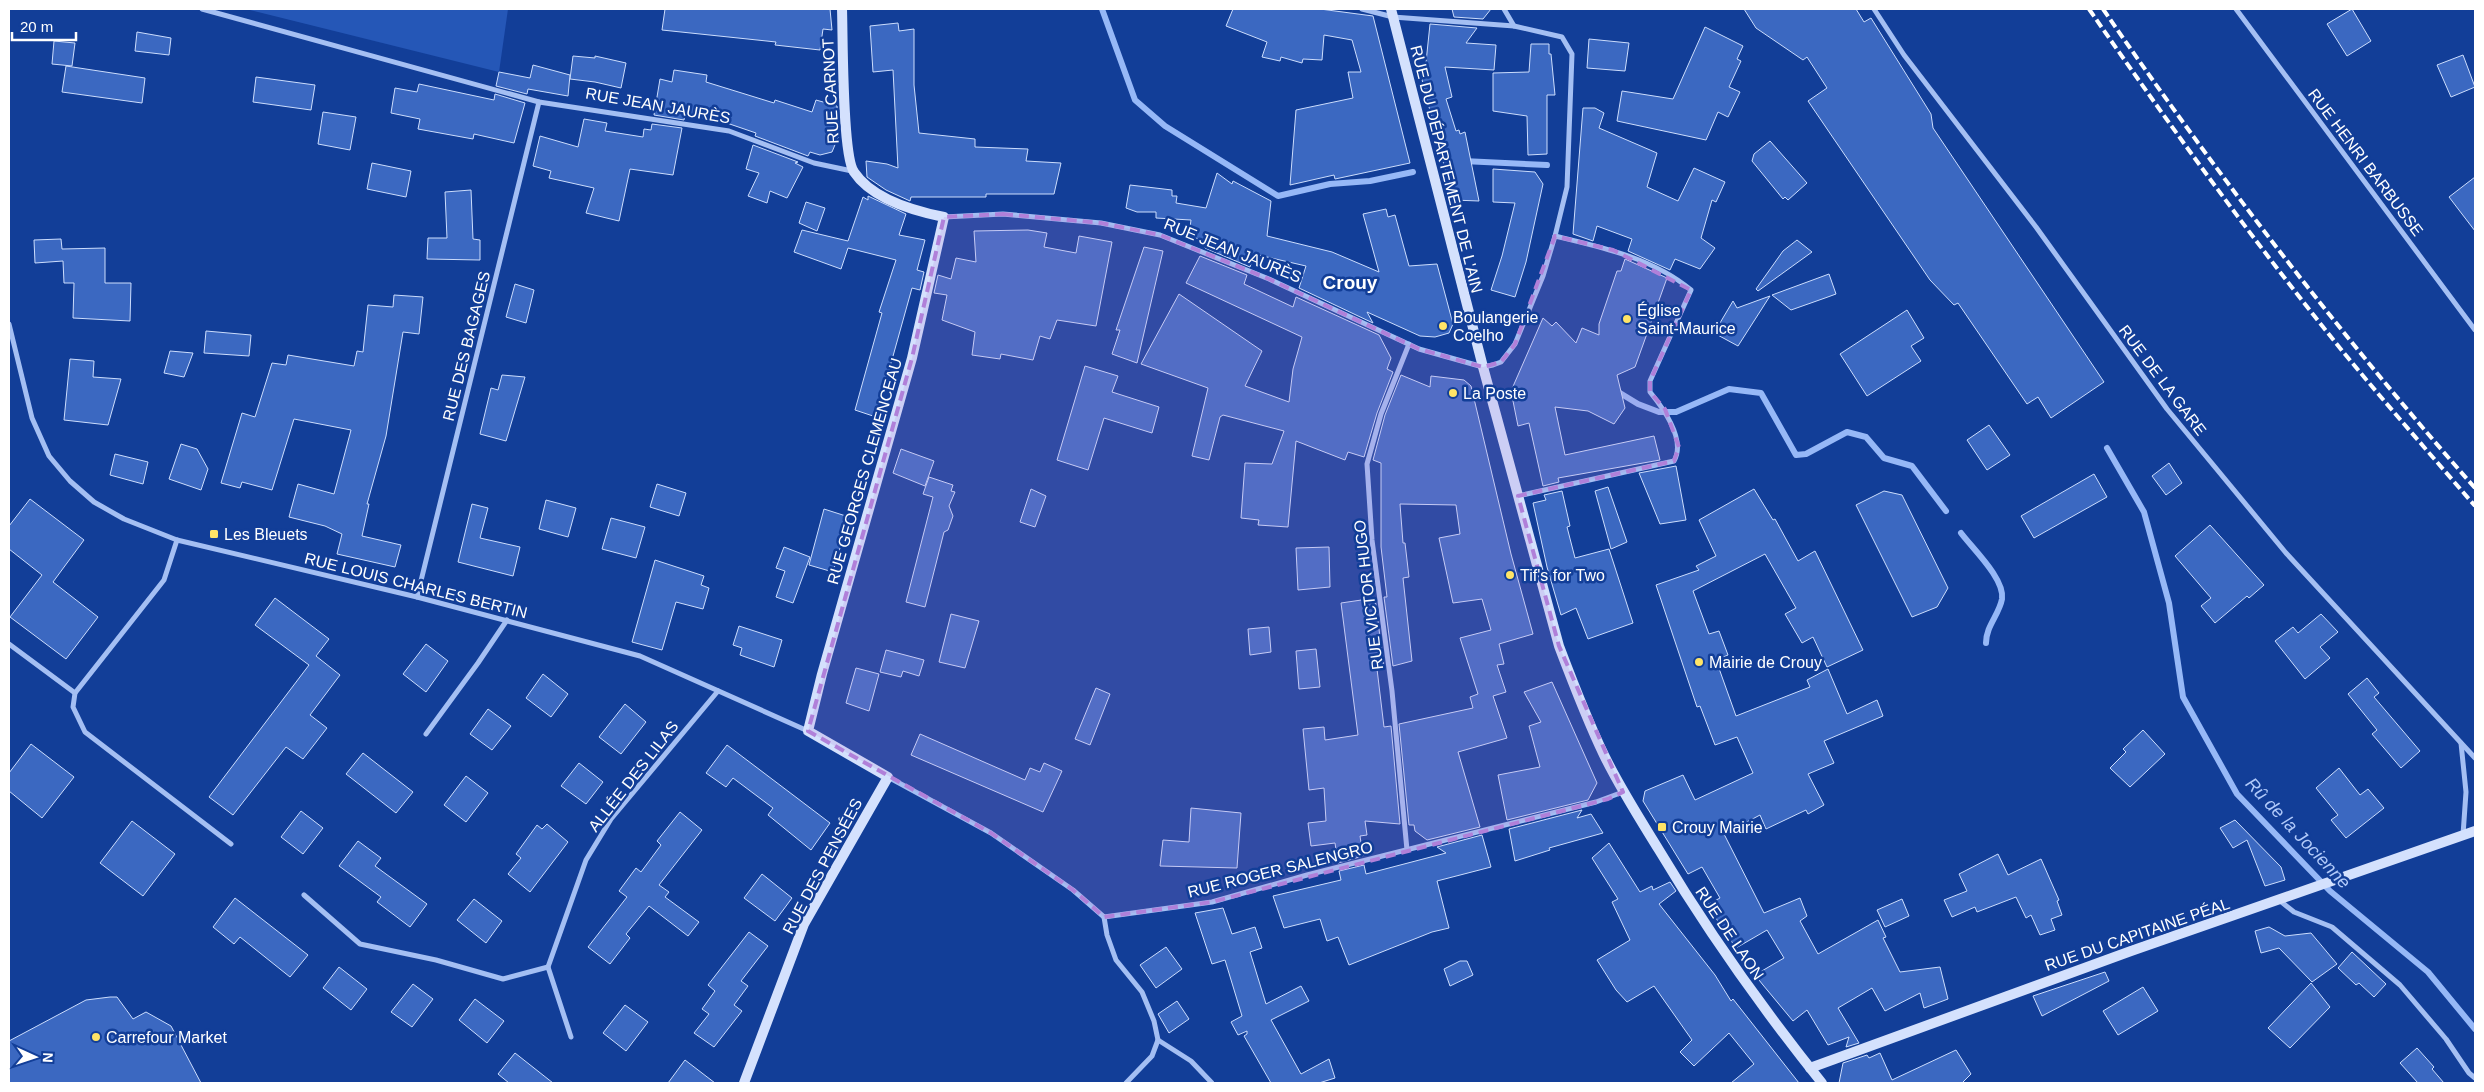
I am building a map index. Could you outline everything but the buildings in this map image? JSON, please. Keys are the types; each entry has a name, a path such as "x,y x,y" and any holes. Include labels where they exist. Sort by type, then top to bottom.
{"street":[{"name":"RUE JEAN JAURÈS","path":"202,9 539,102 729,131 814,163 852,171 867,188 906,206 944,217 1003,214 1101,223 1160,235 1269,279 1409,344 1483,367"},
{"name":"RUE CARNOT","path":"842,9 846,143 852,171"},
{"path":"1362,9 1514,26 1562,37 1572,54 1566,187 1555,236 1543,276 1515,344 1501,362 1483,367"},
{"path":"1504,9 1514,26"},
{"name":"RUE DE LA GARE","path":"1874,9 1904,55 2036,227 2167,409 2286,553 2475,758"},
{"name":"RUE HENRI BARBUSSE","path":"2236,9 2427,262 2475,330"},
{"name":"RUE DU DÉPARTEMENT DE L'AIN","path":"1392,13 1483,367 1560,646 1604,755 1624,792"},
{"name":"RUE DES BAGAGES","path":"417,597 539,102"},
{"name":"RUE GEORGES CLEMENCEAU","path":"808,731 822,674 912,358 944,217"},
{"path":"1518,496 1674,461 1679,447 1665,409 1650,392 1650,381 1691,290 1675,278 1613,250 1555,236"},
{"name":"RUE LOUIS CHARLES BERTIN","path":"9,324 32,418 49,456 70,481 94,502 124,519 177,540 417,597 640,656 808,731"},
{"name":"RUE VICTOR HUGO","path":"1407,850 1392,691 1372,540 1367,464 1381,414 1409,344"},
{"path":"177,540 164,580 74,693 73,707 85,732 231,844"},
{"path":"426,734 507,620"},
{"path":"9,644 74,693"},
{"name":"ALLÉE DES LILAS","path":"548,967 586,860 611,819 718,691"},
{"path":"808,731 991,833 1073,890 1104,918 1107,935 1116,960 1142,992 1154,1021 1158,1040 1152,1056 1126,1083"},
{"path":"2461,743 2466,792 2463,835"},
{"name":"RUE DES PENSÉES","path":"744,1083 804,924 888,777"},
{"name":"RUE ROGER SALENGRO","path":"1104,918 1212,902 1307,875 1608,799 1624,792"},
{"name":"RUE DE LAON","path":"1624,792 1722,952 1783,1036 1822,1083"},
{"name":"RUE DU CAPITAINE PÉAL","path":"1810,1068 2122,954 2475,831"},
{"path":"304,895 360,944 436,960 503,979 548,967 571,1037"},
{"path":"2279,900 2294,912 2332,927 2400,985 2446,1039 2469,1073 2475,1078"},
{"path":"1158,1040 1191,1061 1212,1083"}],"highlighted area":[{"path":"1003,214 1101,223 1160,235 1269,279 1419,349 1483,367 1501,362 1515,344 1555,236 1613,250 1685,285 1691,290 1650,381 1650,392 1665,409 1679,447 1674,461 1518,496 1559,646 1623,792 1608,799 1212,902 1104,917 1073,890 991,833 808,731 912,358 944,217"}],"shaded area":[{"path":"246,9 508,9 499,72"}],"waterway":[{"path":"1102,9 1135,100 1165,126 1278,196 1330,184 1370,181 1413,172"},
{"path":"1463,161 1547,165"},
{"path":"1615,390 1638,404 1659,412 1676,412 1729,389 1761,393 1796,455 1806,454 1847,432 1866,437 1884,458 1912,466 1946,511"},
{"name":"Rû de la Jocienne","path":"2107,448 2144,512 2169,603 2183,697 2237,794 2330,891 2428,972 2475,1029"},
{"path":"1961,533 1994,574 2002,591 2002,599 1988,631 1986,643"}],"railway":[{"path":"2089,9 2150,96 2278,269 2344,353 2475,506"},
{"path":"2103,9 2191,133 2282,254 2377,373 2475,488"}],"place":[{"name":"Église Saint-Maurice","path":"1627,319"},
{"name":"Boulangerie Coelho","path":"1443,326"},
{"name":"La Poste","path":"1453,393"},
{"name":"Les Bleuets","path":"214,534"},
{"name":"Tif's for Two","path":"1510,575"},
{"name":"Mairie de Crouy","path":"1699,662"},
{"name":"Crouy Mairie","path":"1662,827"},
{"name":"Carrefour Market","path":"96,1037"}],"district":[{"name":"Crouy","path":"1350,282"}]}
